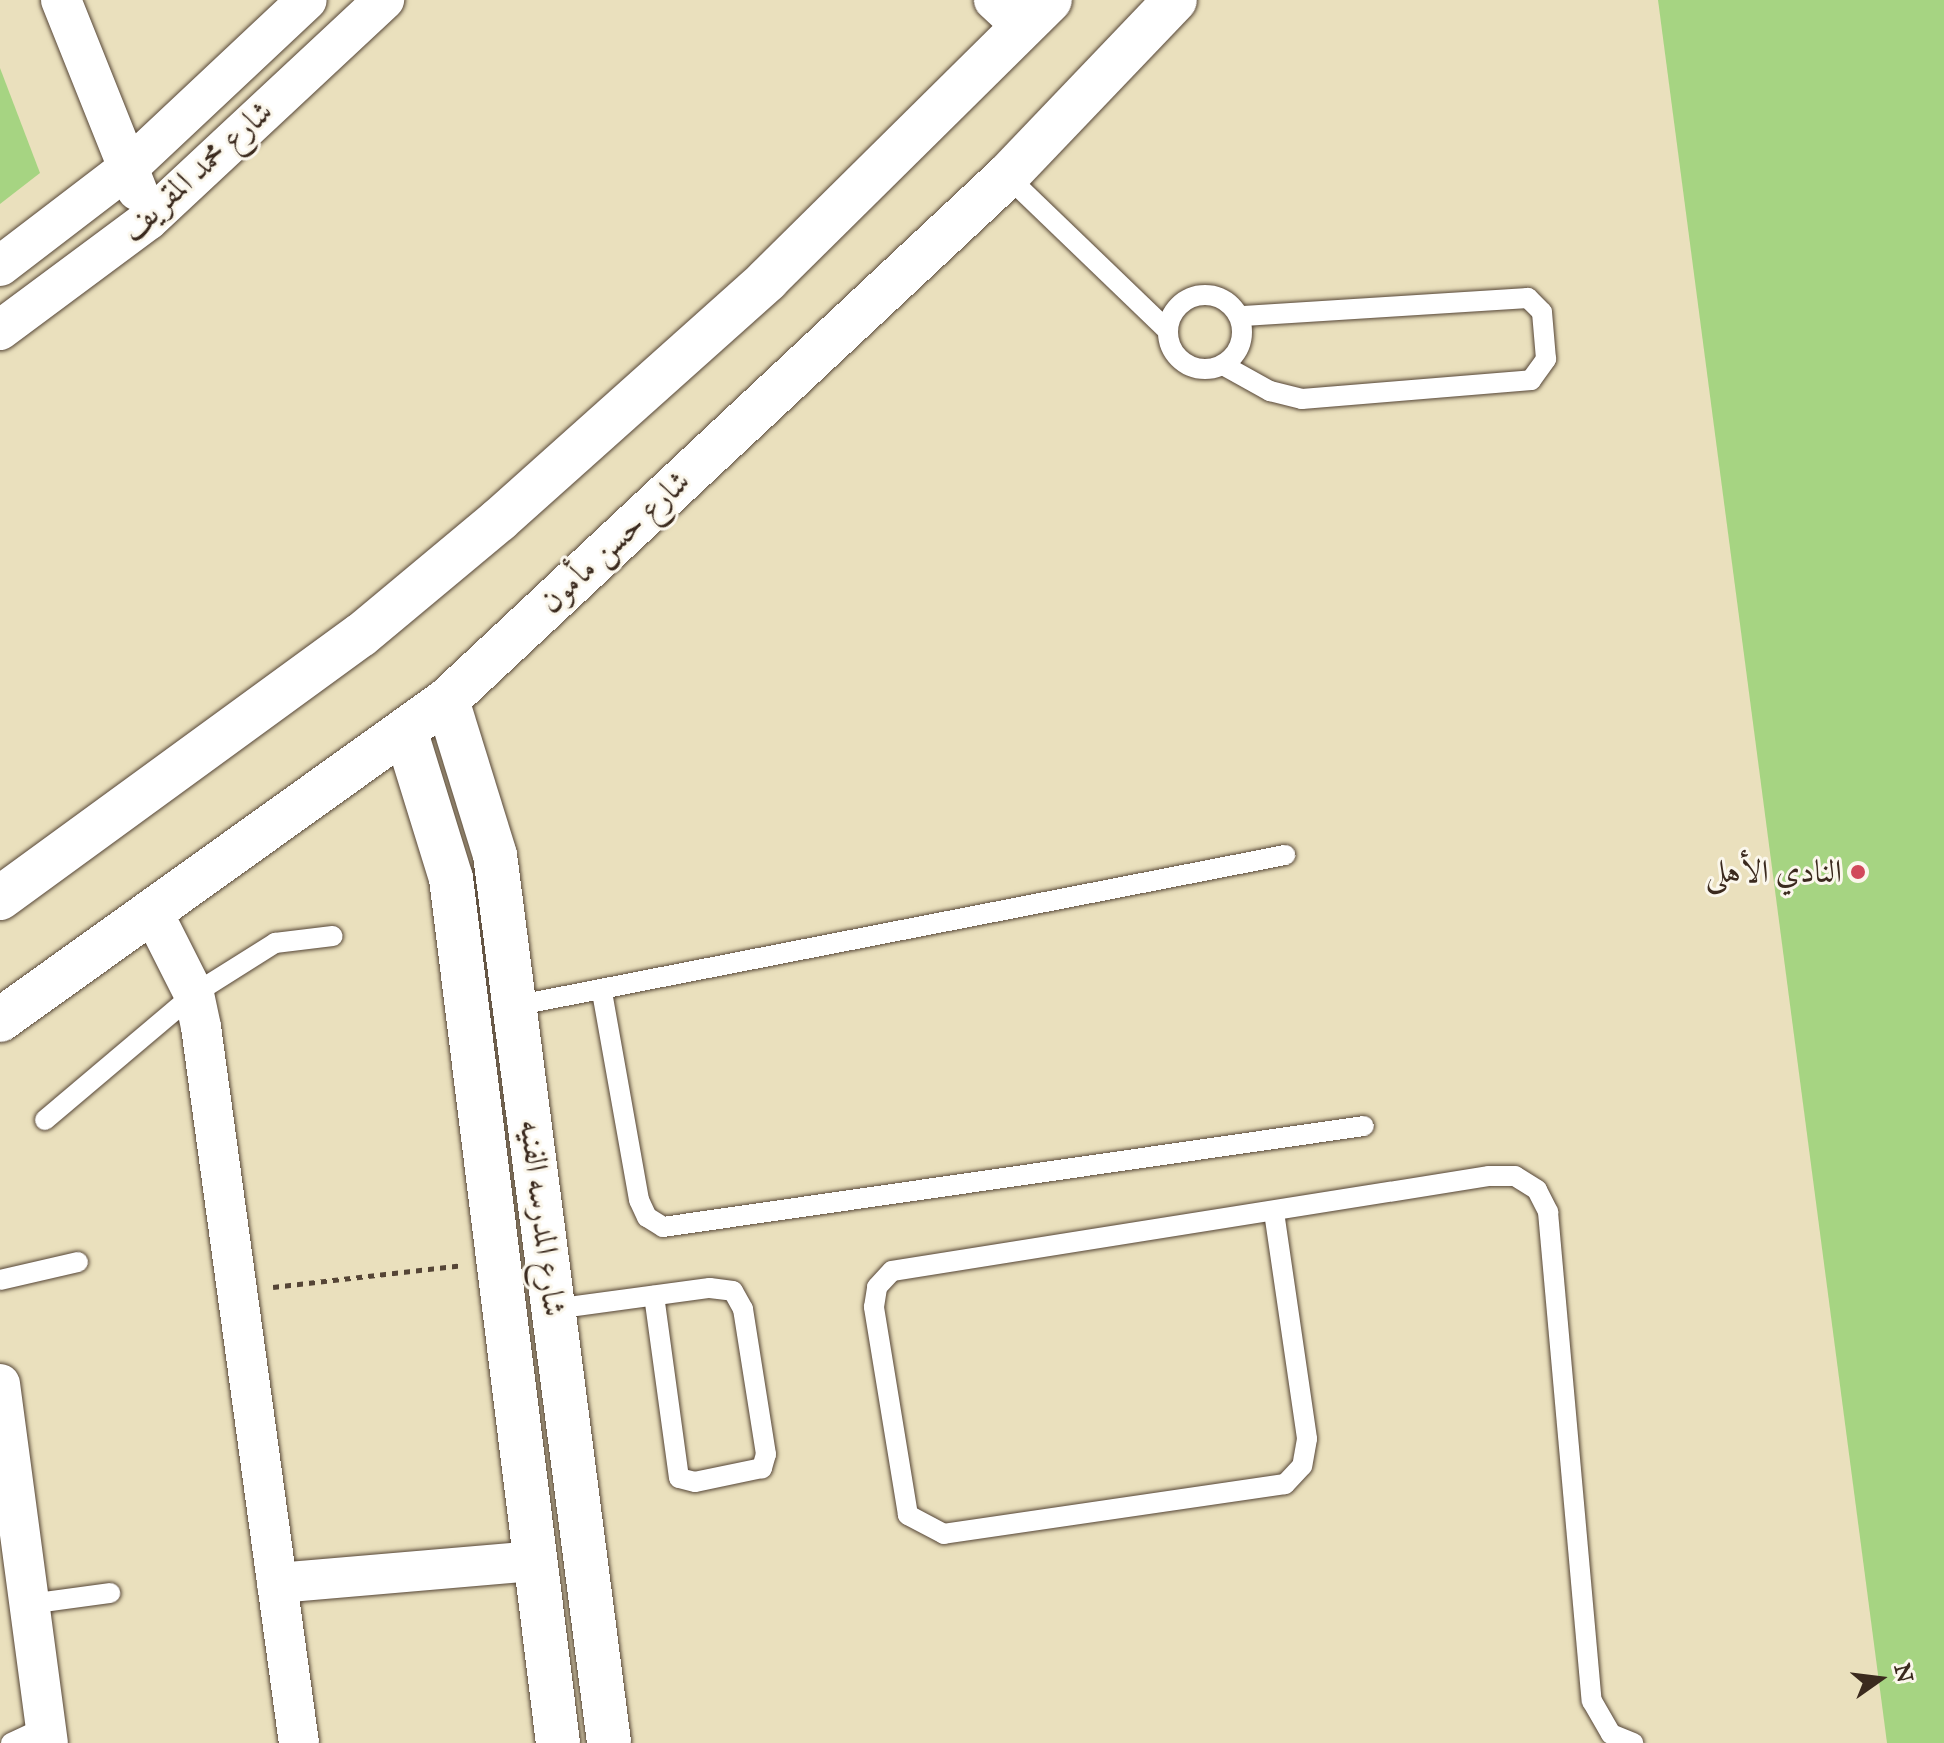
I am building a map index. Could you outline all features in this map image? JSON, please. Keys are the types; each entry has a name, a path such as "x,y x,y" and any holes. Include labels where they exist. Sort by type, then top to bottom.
{"main road":[{"name":"شارع حسن مأمون","path":"0,1020 406,733 447,700 1007,176 1175,0"},
{"path":"0,898 361,635 499,520 767,280 1023,9"},
{"name":"شارع المدرسه الفنيه","path":"447,700 492,843 609,1743"},
{"name":"شارع المدرسه الفنيه","path":"406,733 451,878 533,1561 558,1743"}],"street":[{"path":"61,0 148,220"},
{"name":"شارع محمد المقريف","path":"0,266 128,168 307,0"},
{"name":"شارع محمد المقريف","path":"0,330 148,220 384,0"},
{"path":"153,913 194,994 242,1290 299,1743"},
{"path":"0,1384 5,1475 29,1604 35,1738"},
{"path":"277,1583 533,1561"}],"lane":[{"path":"1007,176 1168,331 1181,361 1202,369 1223,365 1237,352 1240,316"},
{"path":"1168,331 1179,305 1205,294 1240,316 1528,298 1542,312 1546,359 1539,375 1519,382 1302,399 1270,391 1223,365"},
{"path":"514,1006 602,992 1285,855"},
{"path":"45,1120 194,994 275,943 333,936"},
{"path":"602,992 639,1200 647,1217 663,1227 1364,1126"},
{"path":"1274,1212 1307,1439 1294,1477 1275,1489 944,1534 915,1524 904,1505 874,1307 883,1279 903,1267 1274,1212 1502,1174 1537,1190 1550,1225 1592,1701 1611,1734 1633,1743"},
{"path":"0,1280 78,1262"},
{"path":"554,1309 654,1296 722,1288 740,1299 766,1454 762,1468 695,1482 679,1478 654,1296"},
{"path":"29,1604 110,1593"}],"path":[{"path":"242,1290 499,1261"}],"green space":[{"name":"النادي الأهلى","path":"1658,0 1944,0 1944,1743 1887,1743"},
{"path":"0,68 40,173 0,204"}],"place":[{"name":"النادي الأهلى","path":"1858,872"}]}
